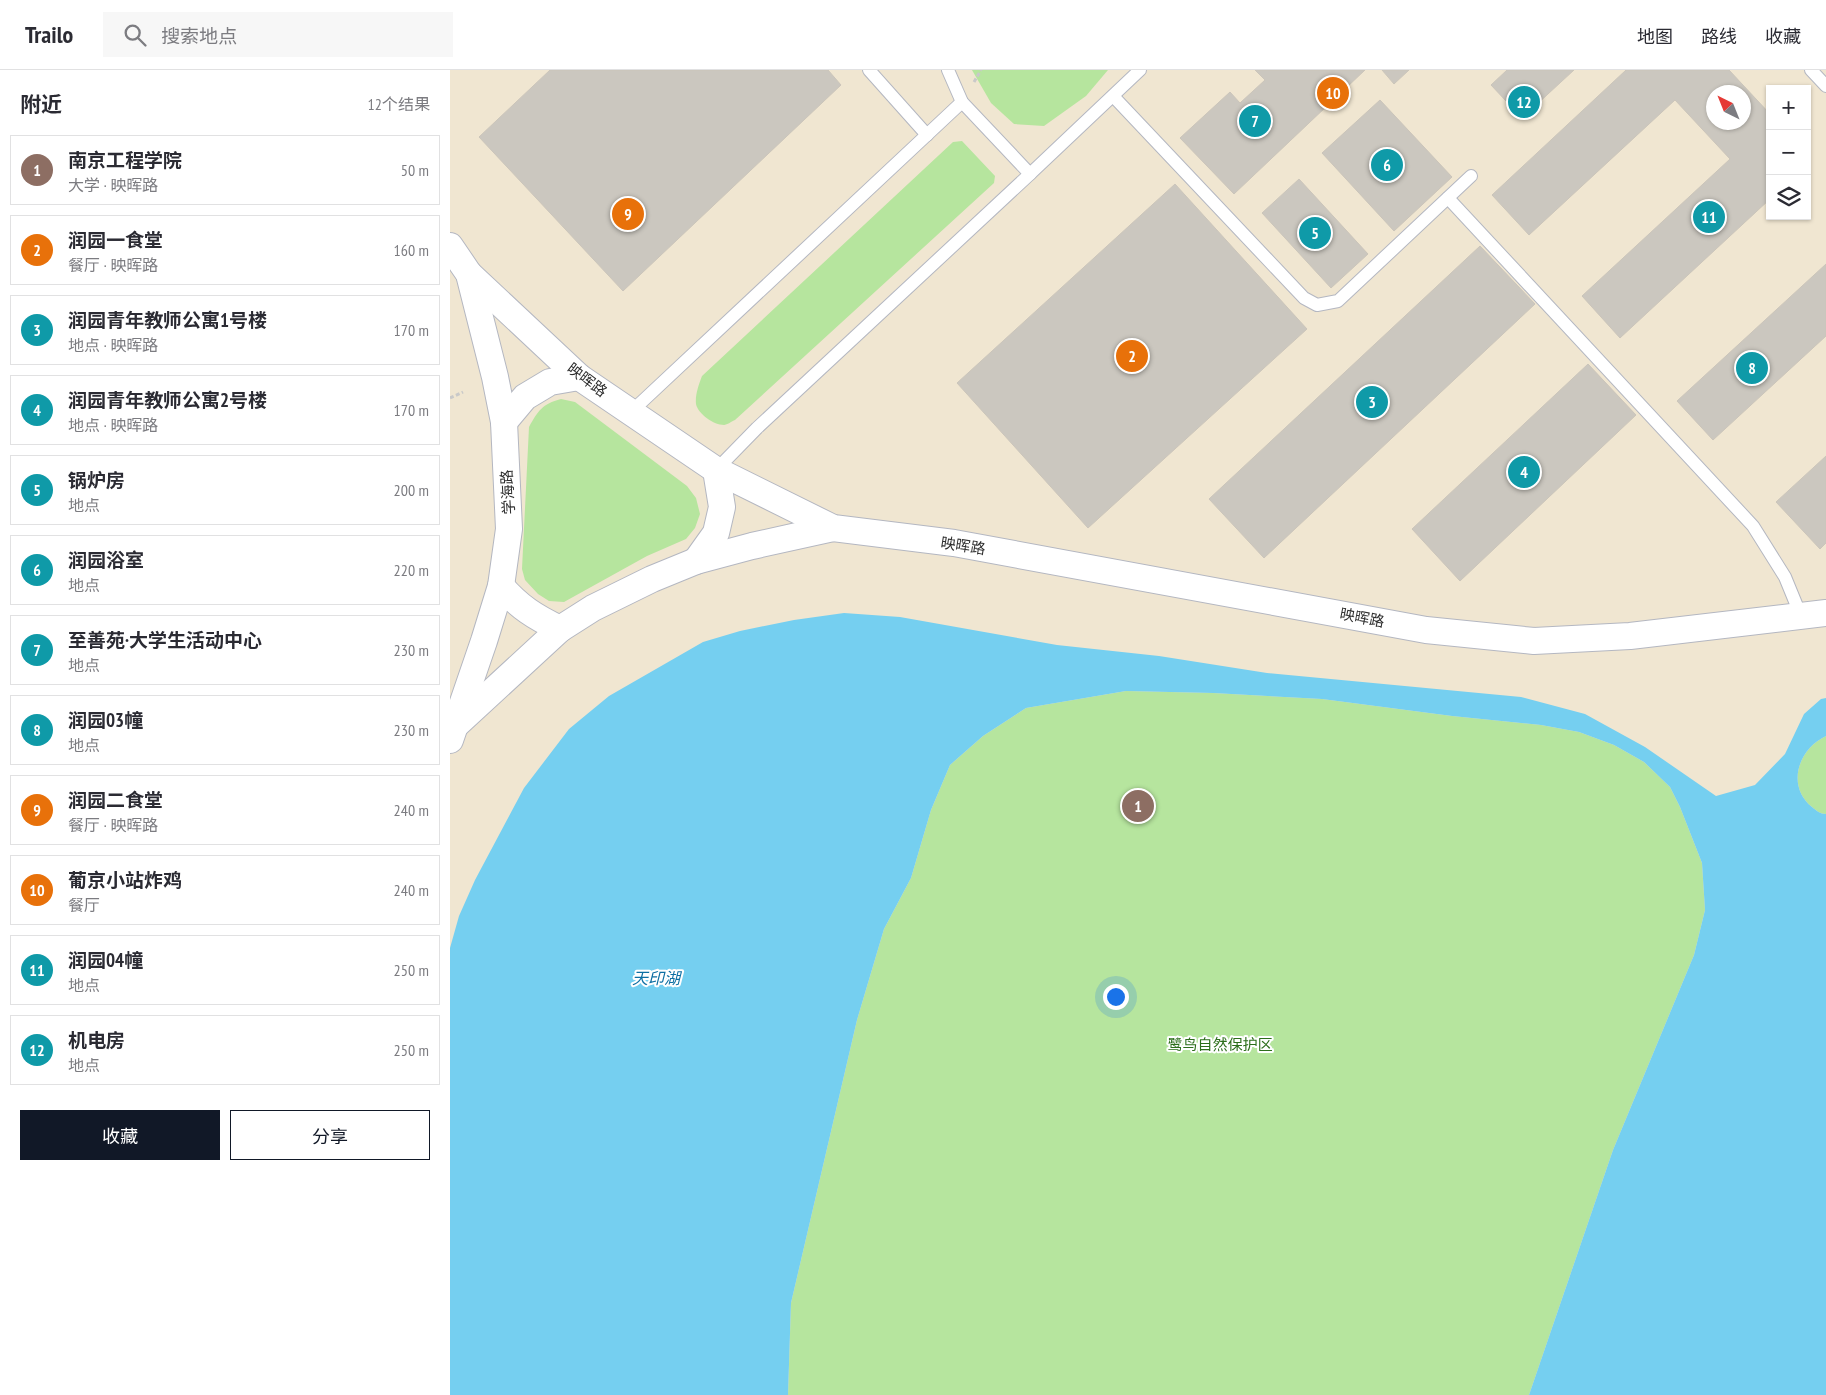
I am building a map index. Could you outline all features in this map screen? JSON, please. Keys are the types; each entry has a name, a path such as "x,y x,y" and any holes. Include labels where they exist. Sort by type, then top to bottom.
{"street":[{"name":"学海路","path":"450,246 468,274 495,377 504,422 509,529 502,586 453,732"},
{"name":"映晖路","path":"468,274 579,377 632,411 716,470 833,528 954,543 1426,630 1534,640 1630,636 1813,615"},
{"path":"504,422 525,397 550,382 579,377"},
{"path":"696,561 716,533 722,507 716,470"},
{"path":"453,732 560,629 593,608 644,583 696,561 833,528"},
{"path":"502,586 513,600 532,615 560,629"}],"lane":[{"path":"869,70 927,135"},
{"path":"948,70 962,102 1030,174"},
{"path":"716,470 757,428 1140,70"},
{"path":"1811,70 1826,86"},
{"path":"1113,96 1304,298 1317,305 1338,301 1471,176"},
{"path":"632,411 962,102"},
{"path":"1448,198 1753,526 1785,577 1813,615"}],"path":[{"path":"450,398 463,392"}],"shaded area":[{"path":"450,70 1826,70 1826,1395 450,1395"}],"green space":[{"path":"972,70 1108,70 1086,96 1044,126 1014,124 991,103"},
{"path":"962,141 995,176 994,183 735,420 725,425 720,425 703,415 696,404 697,390 702,376 953,142"},
{"path":"561,399 575,402 687,486 696,498 700,514 695,528 686,539 647,556 564,602 549,601 538,594 525,580 522,569 529,427 541,409 549,403"},
{"name":"鹭鸟自然保护区","path":"1126,691 1213,693 1322,699 1452,716 1541,725 1579,732 1614,745 1644,762 1670,787 1702,863 1705,910 1694,955 1613,1150 1529,1395 788,1395 791,1303 857,1020 884,929 911,878 931,810 950,765 983,736 1026,708"},
{"path":"1826,736 1826,814 1817,811 1804,798 1799,789 1798,779 1802,759 1816,742"}],"water":[{"name":"天印湖","path":"844,613 900,617 1057,645 1159,656 1267,673 1521,697 1585,714 1645,747 1716,796 1755,785 1785,754 1804,714 1821,699 1826,698 1826,736 1816,742 1802,759 1798,779 1799,789 1804,798 1817,811 1826,814 1826,1395 1529,1395 1613,1150 1694,955 1705,910 1702,863 1670,787 1644,762 1614,745 1579,732 1541,725 1452,716 1322,699 1213,693 1126,691 1026,708 983,736 950,765 931,810 911,878 884,929 857,1020 791,1303 788,1395 450,1395 450,948 459,916 475,880 524,788 569,729 609,696 703,642 740,631 794,620"}],"building":[{"path":"550,70 828,70 841,85 623,291 479,137"},
{"path":"1255,70 1365,70 1234,194 1180,138 1230,92 1240,103 1265,80"},
{"path":"1382,70 1409,70 1394,84"},
{"path":"1507,70 1574,70 1522,118 1491,85"},
{"path":"1626,70 1729,70 1743,85 1706,85 1706,130 1751,130 1751,94 1766,110 1766,203 1620,338 1582,296 1730,159 1675,100 1529,235 1492,195"},
{"path":"1380,100 1452,177 1394,231 1322,153"},
{"path":"1299,179 1368,254 1331,288 1262,213"},
{"path":"1175,184 1307,329 1088,528 957,383"},
{"path":"1480,246 1535,304 1264,558 1209,499"},
{"path":"1826,264 1826,336 1713,440 1677,401"},
{"path":"1588,364 1636,415 1460,581 1412,529"},
{"path":"1826,456 1826,543 1820,549 1776,502"}],"place":[{"name":"葡京小站炸鸡","path":"1333,93"},
{"name":"机电房","path":"1524,102"},
{"name":"至善苑·大学生活动中心","path":"1255,121"},
{"name":"润园浴室","path":"1387,165"},
{"name":"润园二食堂","path":"628,214"},
{"name":"润园04幢","path":"1709,217"},
{"name":"锅炉房","path":"1315,233"},
{"name":"润园一食堂","path":"1132,356"},
{"name":"润园03幢","path":"1752,368"},
{"name":"润园青年教师公寓1号楼","path":"1372,402"},
{"name":"润园青年教师公寓2号楼","path":"1524,472"},
{"name":"南京工程学院","path":"1138,806"}]}
